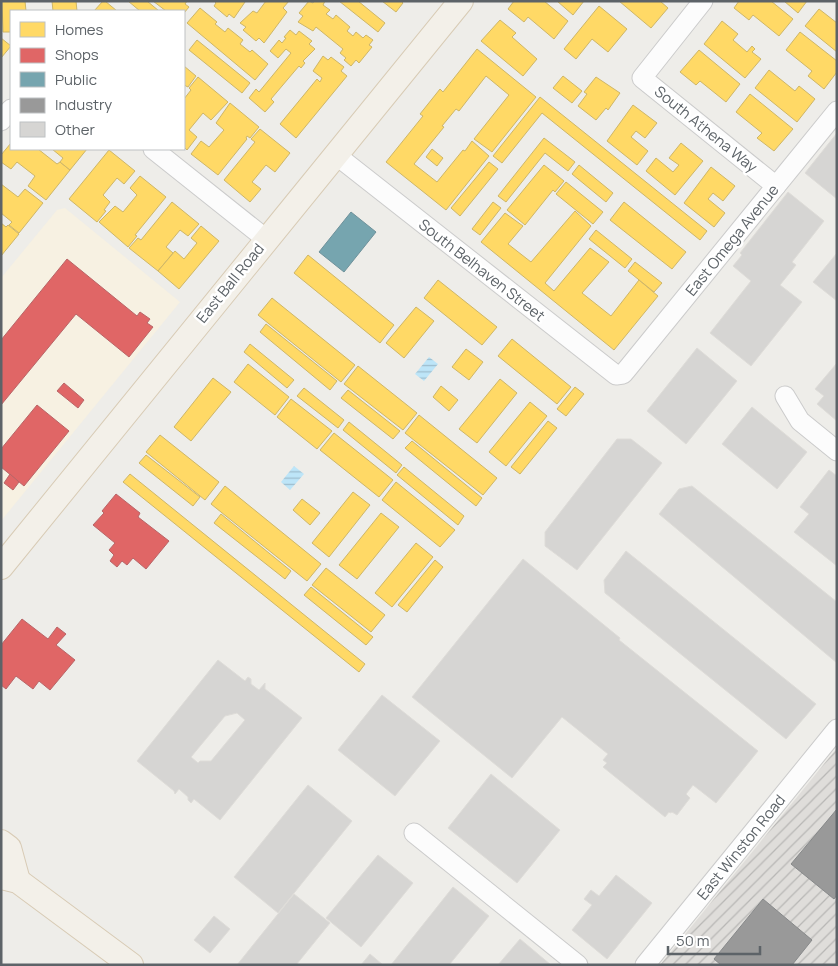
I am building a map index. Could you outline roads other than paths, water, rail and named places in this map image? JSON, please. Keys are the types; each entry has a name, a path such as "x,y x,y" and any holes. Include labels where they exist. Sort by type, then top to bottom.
{"main road":[{"name":"East Ball Road","path":"1,567 461,1"},
{"path":"1,842 9,848 10,879 131,965"}],"street":[{"name":"South Athena Way","path":"703,1 642,78 776,186"},
{"path":"1,121 10,110"},
{"name":"East Omega Avenue","path":"628,368 837,111"},
{"path":"154,150 266,239"},
{"name":"South Belhaven Street","path":"336,154 610,372 616,375 623,374 628,368"},
{"path":"785,396 800,421 837,451"},
{"name":"East Winston Road","path":"645,965 837,729"},
{"path":"414,832 578,965"}],"water":[{"path":"429,357 438,364 424,381 415,374"},
{"path":"294,466 304,474 290,490 281,482"}]}
